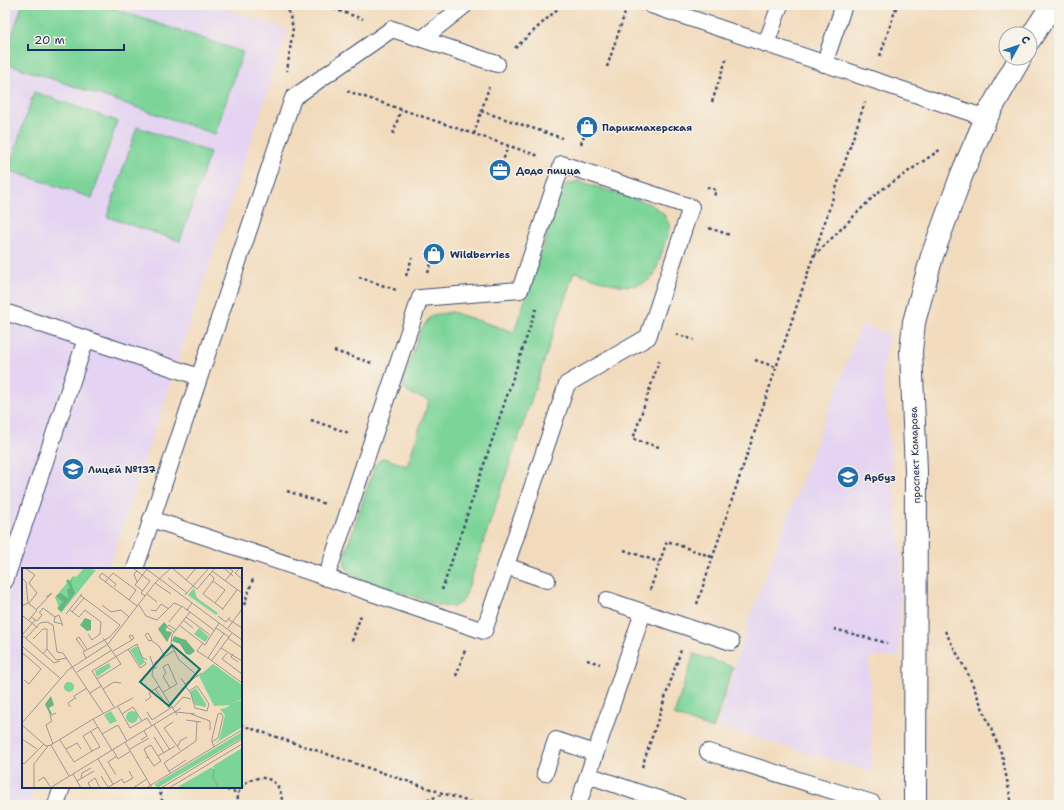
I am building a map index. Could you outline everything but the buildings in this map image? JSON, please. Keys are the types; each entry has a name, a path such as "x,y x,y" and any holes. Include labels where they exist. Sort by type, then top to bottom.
{"street":[{"path":"1038,27 1052,5"},
{"name":"проспект Комарова","path":"915,805 916,470 911,351 914,322 932,256 962,174 986,118 1015,66"}],"lane":[{"path":"422,39 465,5"},
{"path":"651,5 986,118"},
{"path":"766,44 780,5"},
{"path":"824,64 844,5"},
{"path":"135,568 293,98 392,29 497,64"},
{"path":"151,519 326,578 434,614 484,631 567,384 648,337 691,207 562,164 520,290 420,298 326,578"},
{"path":"5,312 199,378"},
{"path":"5,581 86,339"},
{"path":"506,566 547,580"},
{"path":"608,600 731,642"},
{"path":"578,805 643,612"},
{"path":"545,773 556,740 596,753"},
{"path":"708,752 872,803 872,805"},
{"path":"588,775 678,805"},
{"path":"56,805 62,788"}],"path":[{"path":"286,5 293,28 286,73"},
{"path":"322,5 392,29"},
{"path":"474,134 497,64 562,5"},
{"path":"607,66 628,5"},
{"path":"634,791 897,5"},
{"path":"712,102 735,33"},
{"path":"316,81 562,164"},
{"path":"393,134 401,109"},
{"path":"581,144 587,127"},
{"path":"500,170 508,146"},
{"path":"813,257 878,193 941,149"},
{"path":"704,226 730,235"},
{"path":"359,277 420,298"},
{"path":"434,614 537,306"},
{"path":"675,333 694,340"},
{"path":"334,351 377,365"},
{"path":"755,360 776,367"},
{"path":"311,420 353,435"},
{"path":"633,439 659,447"},
{"path":"287,491 330,506"},
{"path":"643,612 667,541 712,557"},
{"path":"624,550 660,562"},
{"path":"244,605 255,572"},
{"path":"352,641 363,608"},
{"path":"834,629 891,644"},
{"path":"943,629 969,676 1002,755 1012,805"},
{"path":"242,725 478,805"},
{"path":"242,786 250,780 258,777 267,778 274,782 280,789 282,805"},
{"path":"159,788 163,805"},
{"path":"219,788 239,793"},
{"path":"238,805 241,788"},
{"path":"416,805 444,794"}],"shaded area":[{"name":"Лицей №137","path":"5,5 213,5 288,30 108,568 22,568 22,788 35,788 29,805 5,805"},
{"name":"Арбуз","path":"861,325 889,334 883,371 901,559 899,657 869,657 872,772 716,726 751,614"}],"green space":[{"path":"22,5 103,5 243,52 215,134 5,63 5,57"},
{"path":"34,92 117,121 92,198 8,170"},
{"path":"137,127 210,152 180,241 107,217"},
{"path":"579,181 650,204 663,213 670,226 655,273 645,282 625,286 574,272 463,601 454,607 442,606 356,577 346,568 344,557 375,465 384,458 407,466 429,400 408,393 404,388 403,381 421,329 432,315 452,312 514,332 561,193 567,184"},
{"path":"694,654 733,667 713,729 674,715"}],"place":[{"name":"Парикмахерская","path":"587,127"},
{"name":"Додо пицца","path":"500,170"},
{"name":"Wildberries","path":"434,254"},
{"name":"Лицей №137","path":"73,469"},
{"name":"Арбуз","path":"848,477"}]}
